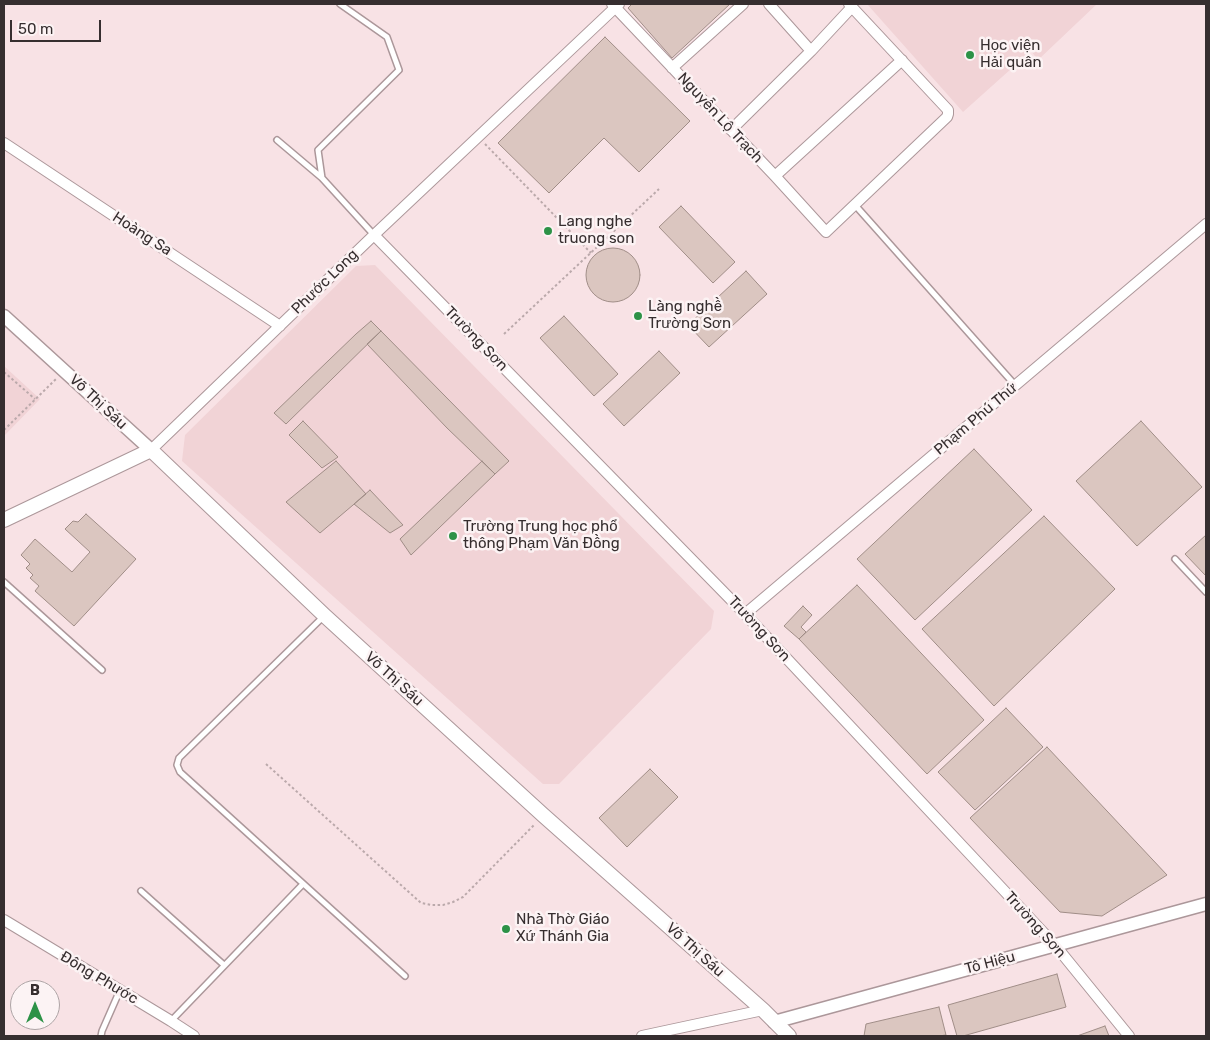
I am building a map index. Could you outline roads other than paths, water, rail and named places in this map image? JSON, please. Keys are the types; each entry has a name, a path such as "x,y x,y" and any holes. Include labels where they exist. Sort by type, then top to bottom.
{"main road":[{"name":"Phước Long","path":"4,520 150,450"},
{"name":"Võ Thị Sáu","path":"150,450 324,615 543,815 763,1010 788,1036"}],"street":[{"path":"672,68 743,4"},
{"path":"769,4 811,50"},
{"name":"Nguyễn Lộ Trạch","path":"616,5 672,68 826,232 855,205"},
{"name":"Phước Long","path":"150,450 616,5"},
{"path":"730,130 811,50 850,6 948,110 947,117 855,205"},
{"path":"775,176 902,60"},
{"name":"Hoàng Sa","path":"4,143 280,326"},
{"name":"Phạm Phú Thứ","path":"745,614 1206,224"},
{"name":"Trường Sơn","path":"374,235 745,614 1054,945 1129,1036"},
{"name":"Võ Thị Sáu","path":"4,316 150,450"},
{"name":"Tô Hiệu","path":"774,1022 1206,904"},
{"name":"Đông Phước","path":"4,920 194,1036"},
{"path":"642,1036 763,1010"}],"lane":[{"path":"322,178 318,150 399,70 387,37 340,4"},
{"path":"276,140 322,178 374,235"},
{"path":"855,205 1015,386"},
{"path":"1175,559 1206,592"},
{"path":"4,582 102,670"},
{"path":"324,615 179,758 177,762 178,769 405,976"},
{"path":"171,1021 303,884"},
{"path":"141,891 224,965"},
{"path":"101,1036 120,990"}],"place":[{"name":"Học viện Hải quân","path":"970,55"},
{"name":"Lang nghe truong son","path":"548,231"},
{"name":"Làng nghề Trường Sơn","path":"638,316"},
{"name":"Trường Trung học phổ thông Phạm Văn Đồng","path":"453,536"},
{"name":"Nhà Thờ Giáo Xứ Thánh Gia","path":"506,929"}]}
